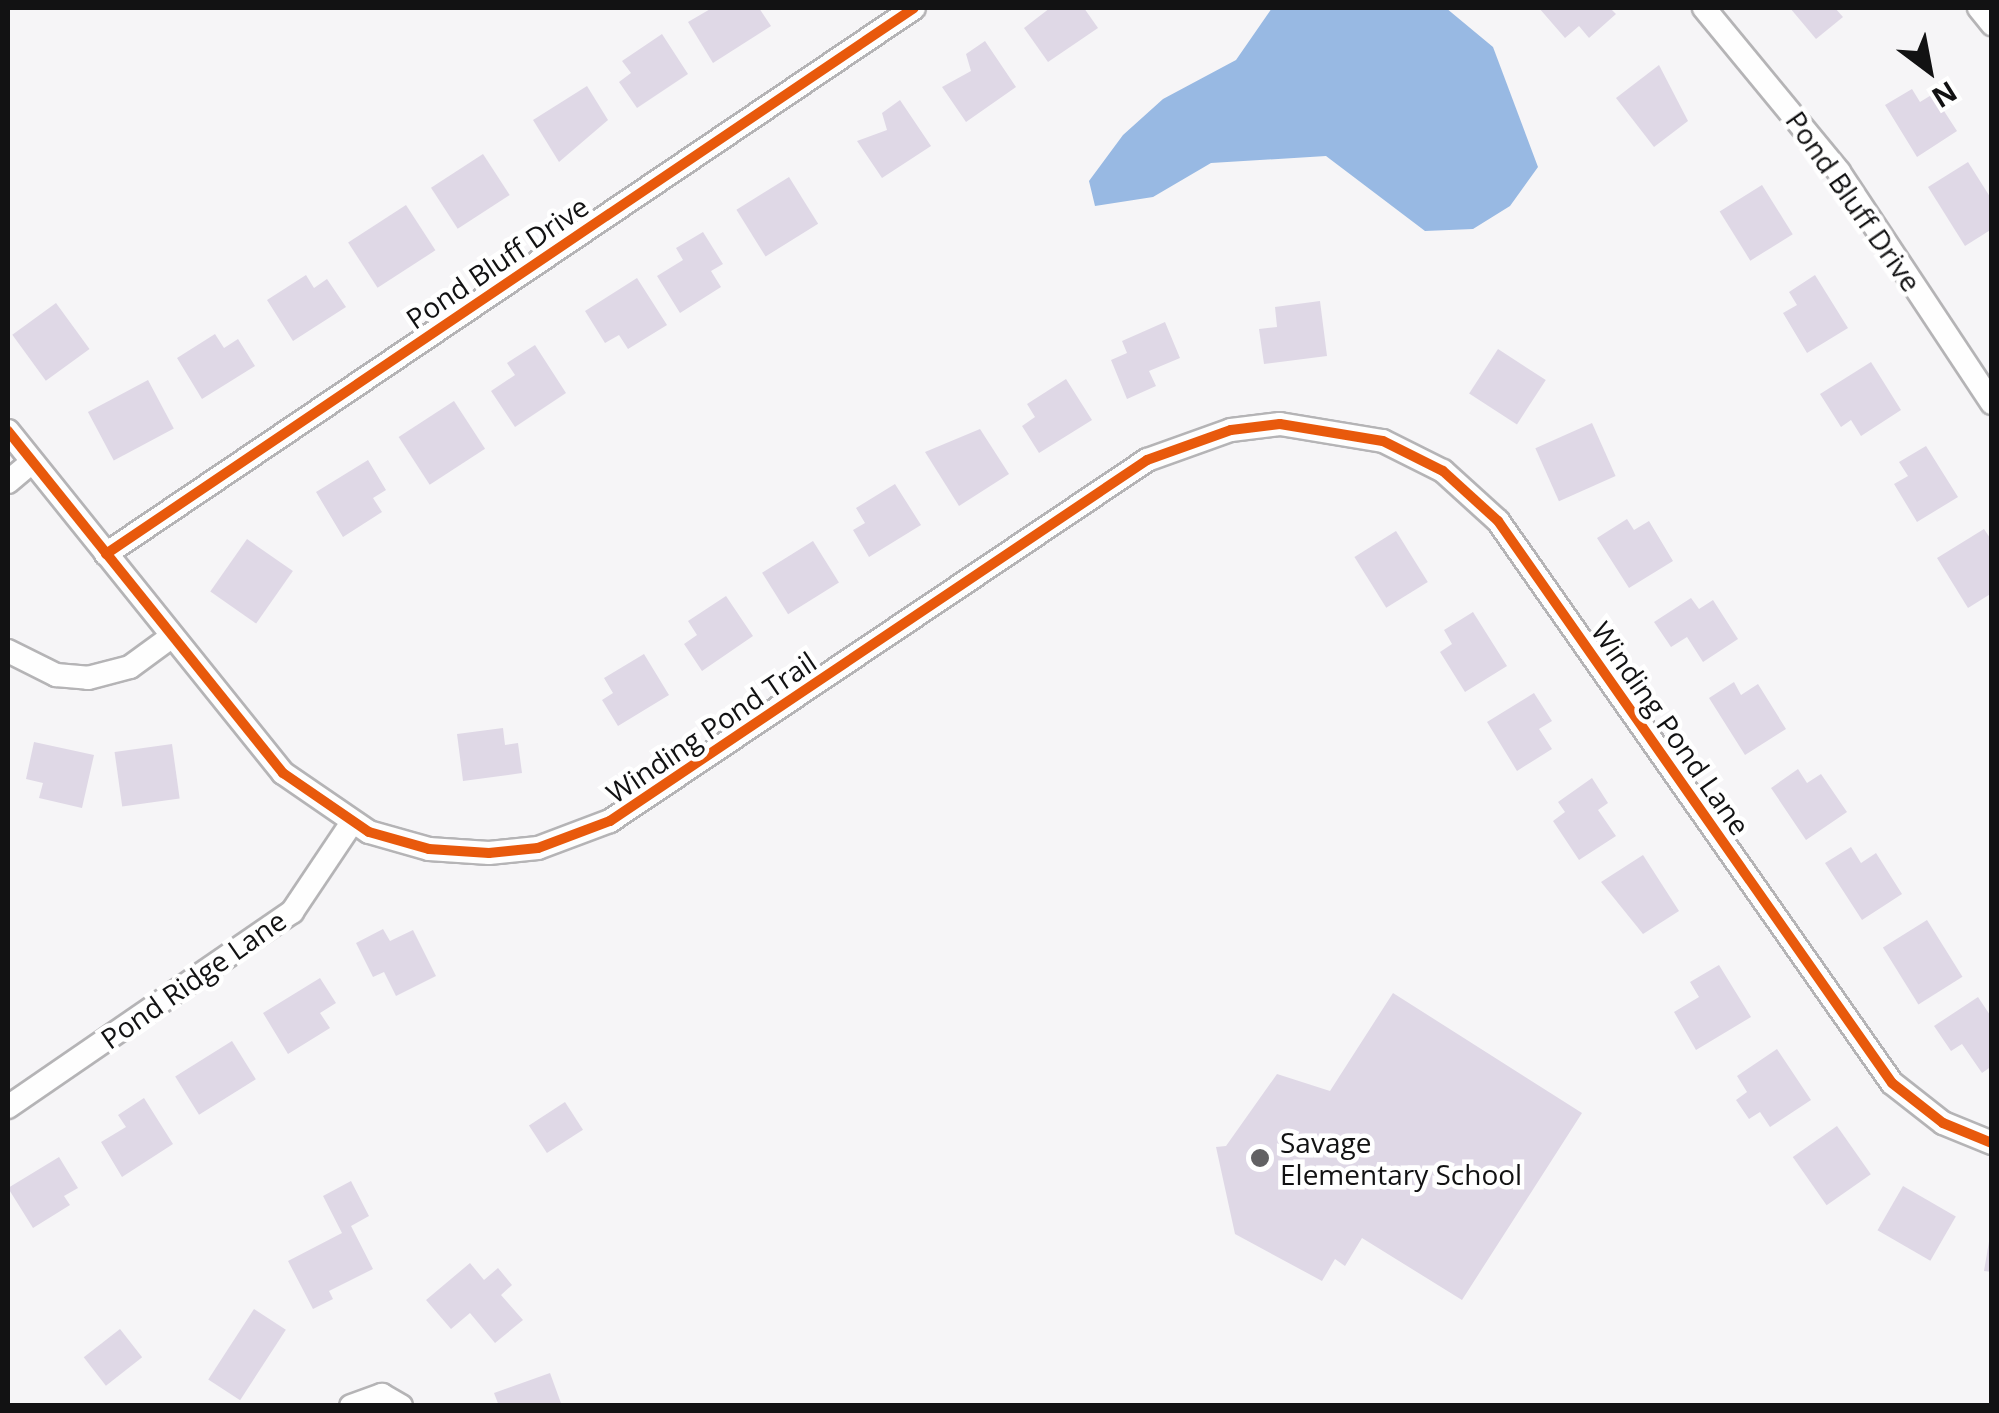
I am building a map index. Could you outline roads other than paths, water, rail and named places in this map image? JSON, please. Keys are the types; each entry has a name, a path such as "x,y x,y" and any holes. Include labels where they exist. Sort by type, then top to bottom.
{"street":[{"name":"Pond Bluff Drive","path":"106,554 914,8"},
{"name":"Pond Bluff Drive","path":"1704,8 1839,172 1992,404"},
{"path":"1979,8 1992,24"},
{"name":"Winding Pond Lane","path":"1260,428 1331,427 1383,441 1442,471 1498,520 1871,1058 1916,1104 1992,1143"},
{"name":"Winding Pond Trail","path":"8,431 283,773 351,824 460,853 517,852 578,836 638,804 1147,460 1260,428"},
{"path":"8,482 32,462"},
{"path":"8,652 56,676 88,678 130,667 171,637"},
{"name":"Pond Ridge Lane","path":"8,1107 292,912 351,824"},
{"path":"351,1406 382,1396 401,1406"}],"water":[{"path":"1272,8 1446,8 1493,47 1538,167 1510,206 1473,229 1425,231 1326,156 1211,163 1153,197 1095,206 1089,181 1123,135 1163,99 1236,60"}],"place":[{"name":"Savage Elementary School","path":"1260,1158"}]}
